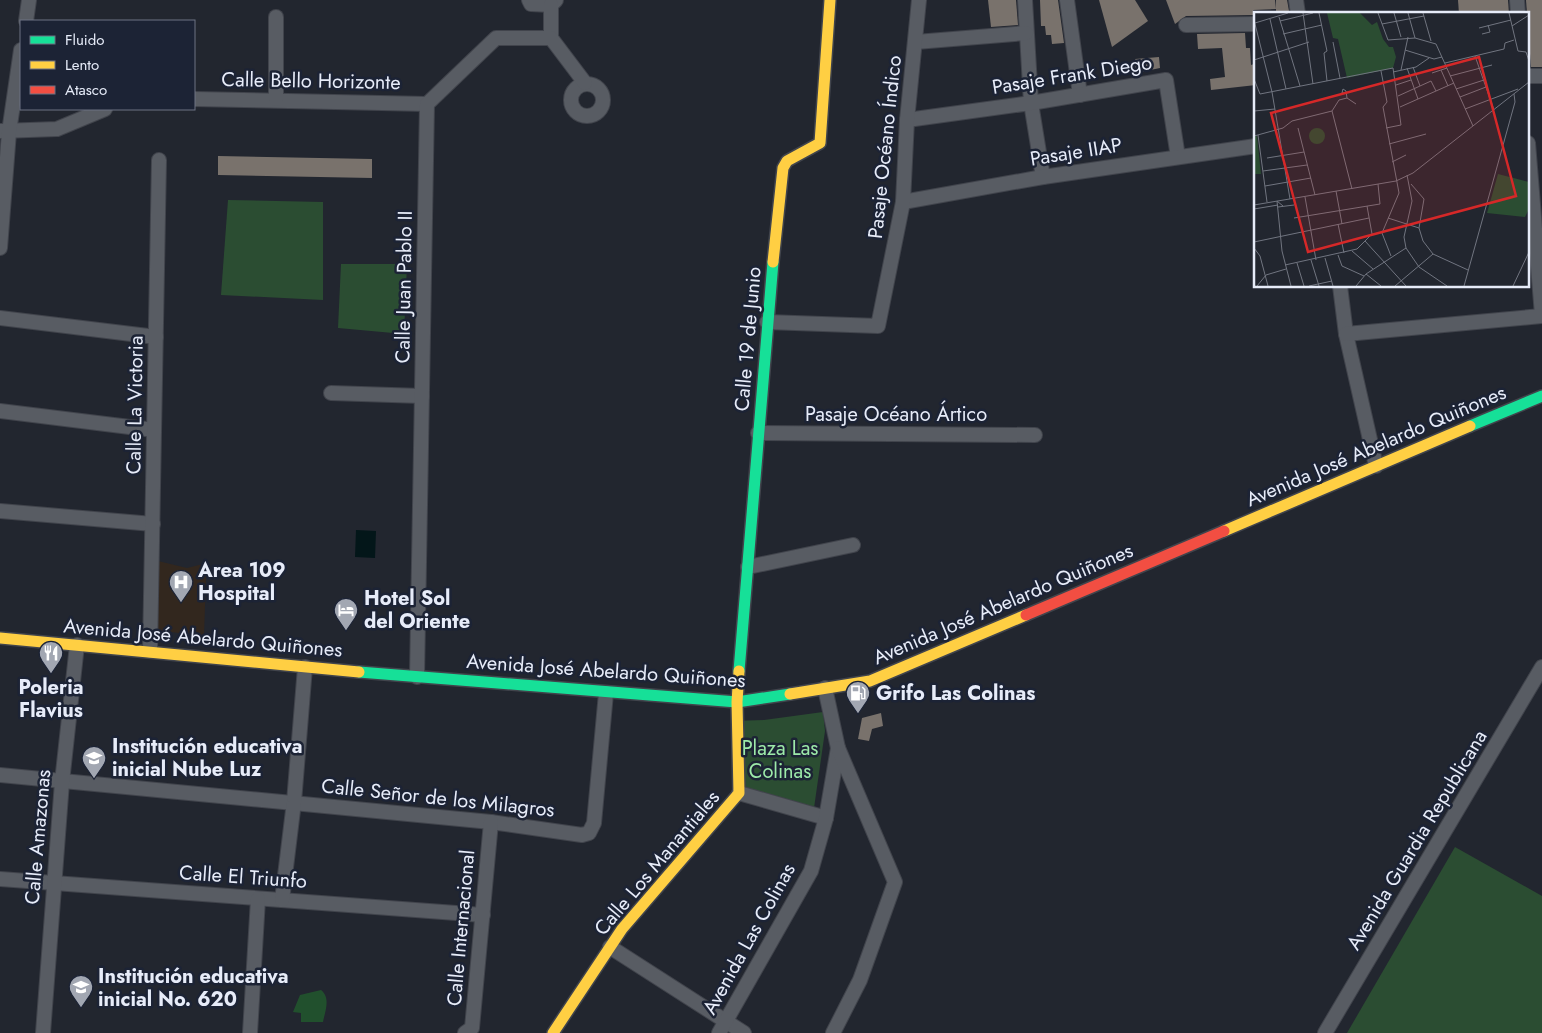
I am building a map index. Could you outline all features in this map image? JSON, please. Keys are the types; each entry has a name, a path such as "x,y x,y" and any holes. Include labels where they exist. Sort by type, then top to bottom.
{"main road":[{"name":"Calle 19 de Junio","path":"737,702 767,322 783,168 787,161 817,147 821,140 830,0"},
{"name":"Avenida José Abelardo Quiñones","path":"0,638 417,677 737,702 870,681 1542,396"},
{"name":"Calle Los Manantiales","path":"553,1033 622,928 739,793 737,702"}],"street":[{"path":"26,20 29,0"},
{"path":"529,0 531,4 554,2 551,38 585,83"},
{"name":"Pasaje Océano Índico","path":"767,322 878,326 903,202 907,120 919,0"},
{"path":"1025,0 1031,103 1043,177"},
{"path":"1067,0 1080,95"},
{"path":"276,17 276,99"},
{"path":"1186,25 1254,24"},
{"path":"916,42 1026,33"},
{"path":"427,104 496,38 551,38"},
{"path":"0,248 5,132 20,55"},
{"name":"Pasaje Frank Diego","path":"907,120 1031,103 1166,80 1178,157"},
{"name":"Calle Bello Horizonte","path":"195,99 276,99 427,104"},
{"name":"Calle Juan Pablo II","path":"417,677 427,104"},
{"path":"5,132 57,129 103,110"},
{"name":"Pasaje IIAP","path":"903,202 1043,177 1254,146"},
{"name":"Calle La Victoria","path":"150,651 159,160"},
{"path":"1346,334 1542,316 1531,223 1530,197"},
{"path":"1340,288 1346,334 1376,466"},
{"path":"0,318 156,337"},
{"path":"331,393 422,396"},
{"path":"0,412 154,430"},
{"name":"Pasaje Océano Ártico","path":"758,433 1034,435"},
{"path":"0,511 153,524"},
{"path":"748,567 853,545"},
{"name":"Calle Amazonas","path":"43,1033 53,884 77,645"},
{"path":"282,900 294,802 305,667"},
{"name":"Avenida Guardia Republicana","path":"1325,1033 1542,667"},
{"name":"Avenida Las Colinas","path":"721,1027 811,871 826,818 838,748 825,688"},
{"name":"Calle Señor de los Milagros","path":"0,775 294,802 490,822 582,834 589,833 594,822 606,693"},
{"path":"833,1033 860,980 895,882 838,748"},
{"path":"739,793 826,818"},
{"name":"Calle Internacional","path":"465,1033 472,1028 490,822"},
{"name":"Calle El Triunfo","path":"0,879 483,915"},
{"path":"250,1033 258,899"},
{"path":"610,948 721,1027 744,1033"}],"shaded area":[{"path":"356,530 376,531 375,558 355,557"},
{"name":"Area 109 Hospital","path":"158,561 187,568 203,564 206,576 204,636 154,630"}],"green space":[{"path":"228,200 323,202 323,300 221,295"},
{"path":"341,264 407,264 404,334 338,328"},
{"name":"Plaza Las Colinas","path":"823,712 825,731 814,808 735,787 733,721 764,720"},
{"path":"1455,847 1542,896 1542,1033 1347,1033"},
{"path":"321,990 327,1001 323,1022 301,1022 301,1013 293,1012 300,995"}],"building":[{"path":"988,0 1016,0 1018,25 991,27"},
{"path":"1040,0 1058,0 1064,43 1052,44 1051,35 1046,35 1045,26 1041,26"},
{"path":"1099,0 1135,0 1148,21 1112,47"},
{"path":"1166,0 1275,0 1276,9 1253,10 1254,15 1186,16 1175,24"},
{"path":"1276,0 1287,0 1289,11 1276,12"},
{"path":"1458,0 1508,0 1509,12 1459,12"},
{"path":"1526,0 1542,0 1542,67 1531,67 1530,12 1527,12"},
{"path":"1245,33 1246,48 1250,48 1251,65 1254,64 1254,85 1211,90 1210,79 1225,77 1222,48 1198,49 1197,34"},
{"path":"1159,57 1160,68 1136,73 1135,59"},
{"path":"218,156 372,159 372,178 218,175"},
{"path":"881,713 883,726 872,729 869,741 858,739 862,718"}],"traffic: fast":[{"path":"739,671 773,262"},
{"path":"1470,426 1542,396"},
{"path":"359,672 737,702 790,694"}],"traffic: slow":[{"path":"773,262 783,168 787,161 820,143 830,0"},
{"path":"1224,531 1470,426"},
{"path":"790,694 870,681 1026,615"},
{"path":"0,638 359,672"},
{"path":"553,1033 622,929 739,793 737,702 739,671"}],"traffic: jam":[{"path":"1026,615 1224,531"}],"place":[{"name":"Area 109 Hospital","path":"181,603"},
{"name":"Hotel Sol del Oriente","path":"346,631"},
{"name":"Poleria Flavius","path":"51,674"},
{"name":"Grifo Las Colinas","path":"858,714"},
{"name":"Institución educativa inicial Nube Luz","path":"94,779"},
{"name":"Institución educativa inicial No. 620","path":"81,1008"}]}
